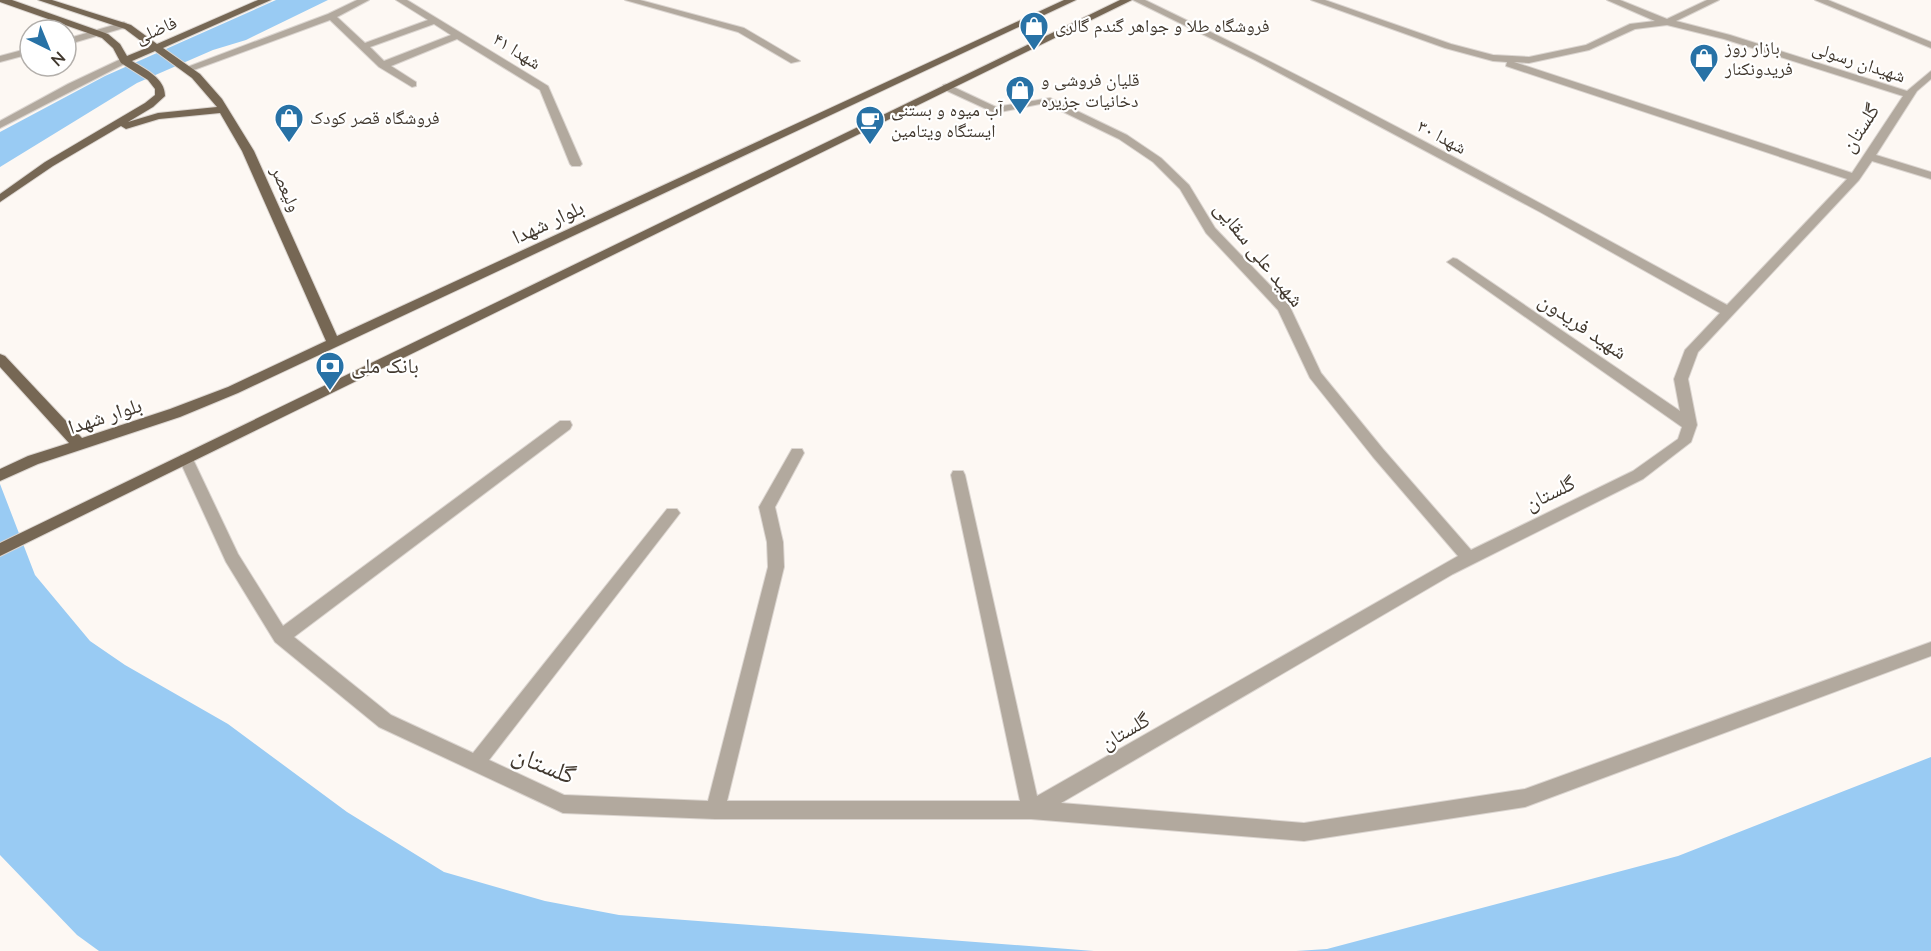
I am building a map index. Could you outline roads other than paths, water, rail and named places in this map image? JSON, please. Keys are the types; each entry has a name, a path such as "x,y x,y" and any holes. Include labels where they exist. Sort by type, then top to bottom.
{"main road":[{"path":"0,199 49,164 149,105 160,96 160,88 152,78 127,62 117,46 98,33 3,0"},
{"path":"43,0 124,25 156,49"},
{"name":"فاضلی","path":"127,62 266,0"},
{"name":"بلوار شهدا","path":"0,550 186,459 821,132 1071,0"},
{"name":"بلوار شهدا","path":"0,475 33,460 204,401 821,132 947,87 1127,0"},
{"name":"ولیعصر","path":"156,49 196,76 223,110 248,152 333,343"},
{"path":"91,140 130,124 158,116 223,110"},
{"path":"0,359 80,445"}],"street":[{"path":"184,68 331,16 364,0"},
{"name":"شهدا ۴۱","path":"401,0 544,88 576,164"},
{"path":"630,0 741,30 795,61"},
{"name":"شهدا ۳۰","path":"1138,0 1258,58 1544,210 1727,311"},
{"name":"شهیدان رسولی","path":"1316,0 1448,46 1493,58 1529,60 1589,47 1632,26 1667,22 1727,37 1910,95"},
{"path":"1612,0 1667,22 1714,0"},
{"path":"1820,0 1931,45"},
{"path":"331,16 383,65 412,84"},
{"path":"365,46 435,21"},
{"path":"78,39 124,25"},
{"path":"383,65 458,35"},
{"path":"0,59 18,54"},
{"path":"1493,58 1855,178"},
{"path":"0,125 72,86 127,62"},
{"name":"گلستان","path":"1031,810 1469,558 1638,475 1684,442 1690,425 1681,379 1692,350 1855,178 1910,95 1931,74"},
{"name":"شهید علی سقایی","path":"947,87 995,110 1046,100 1123,137 1157,160 1185,187 1210,230 1284,308 1315,375 1378,453 1469,558"},
{"path":"1869,156 1931,176"},
{"name":"شهید فریدون","path":"1453,262 1690,425"},
{"path":"281,637 565,425"},
{"path":"715,810 776,567 775,542 767,507 797,453"},
{"name":"گلستان","path":"186,459 232,557 281,637 385,721 563,804 715,810 1031,810 1304,832 1525,798 1931,649"},
{"path":"958,475 1031,810"},
{"path":"476,763 672,513"}],"water":[{"path":"276,0 328,0 246,40 213,50 137,83 0,167 0,132 105,76"},
{"path":"0,484 35,575 90,641 125,665 228,724 347,812 444,872 545,901 619,915 1094,951 99,951 77,935 0,855"},
{"path":"1931,757 1931,951 1296,951 1327,949 1678,856"}],"place":[{"name":"فروشگاه طلا و جواهر گندم گالری","path":"1034,52"},
{"name":"بازار روز فریدونکنار","path":"1704,84"},
{"name":"قلیان فروشی و دخانیات جزیره","path":"1020,116"},
{"name":"فروشگاه قصر کودک","path":"289,144"},
{"name":"آب میوه و بستنی ایستگاه ویتامین","path":"870,146"},
{"name":"بانک ملی","path":"330,392"}]}
